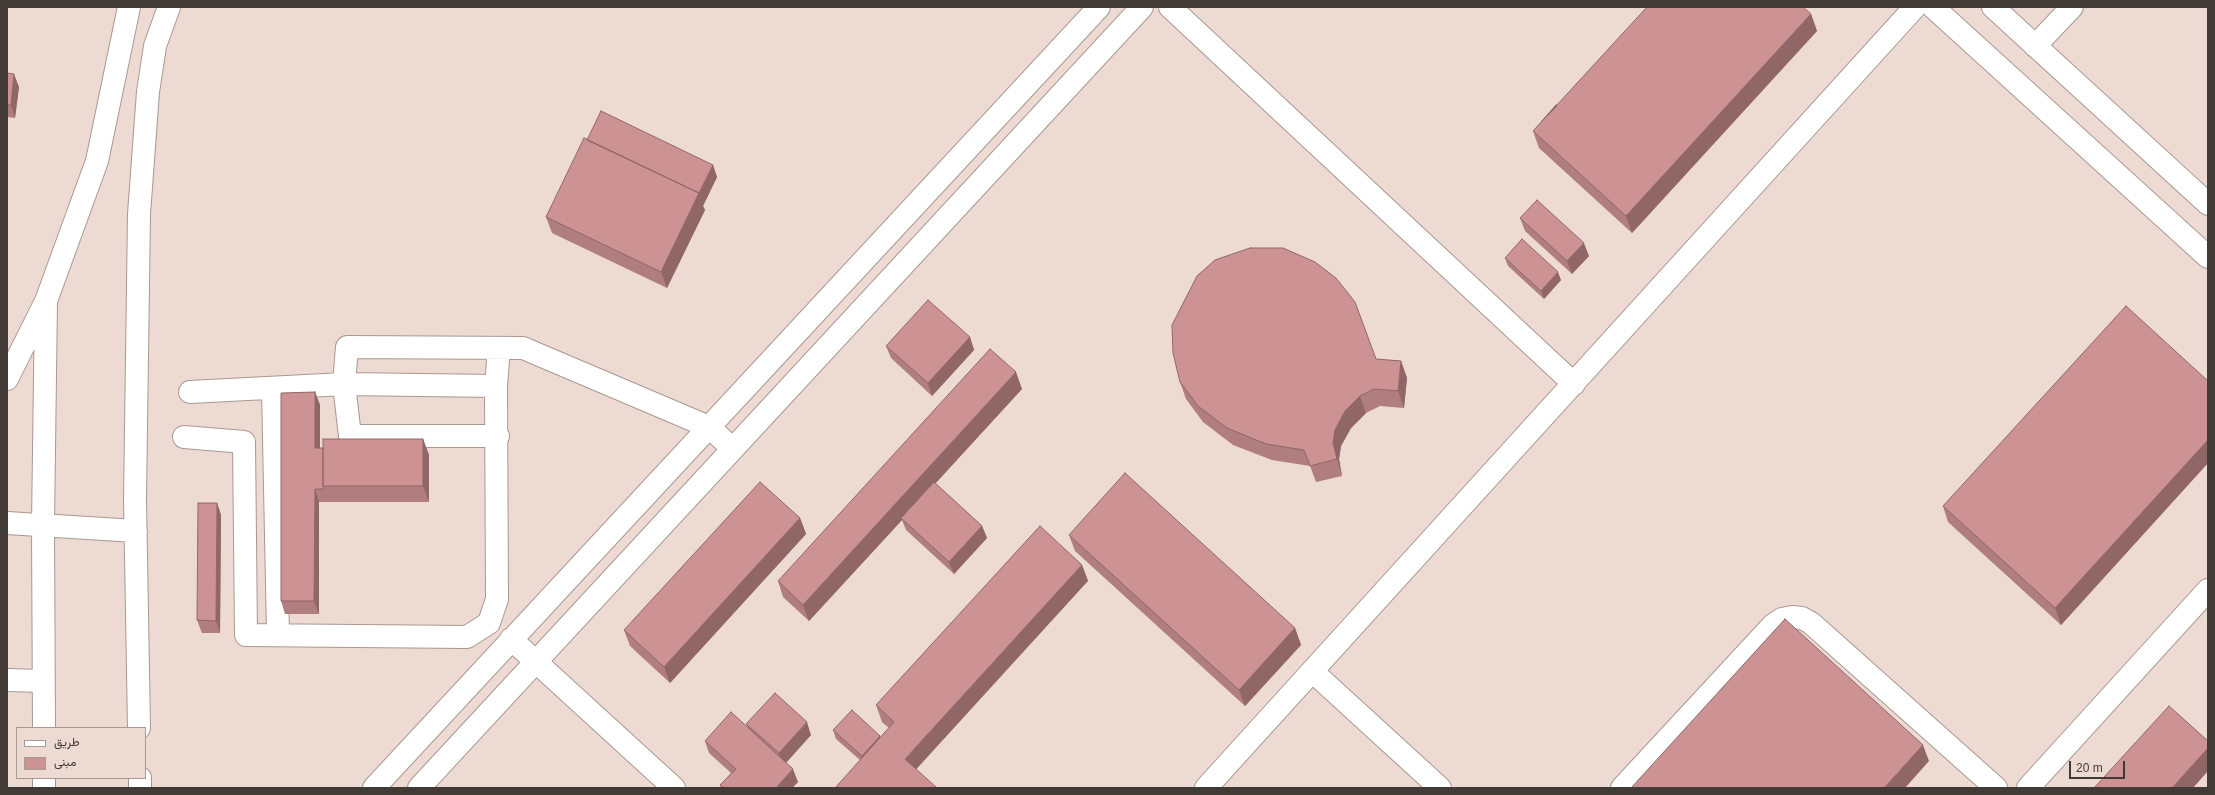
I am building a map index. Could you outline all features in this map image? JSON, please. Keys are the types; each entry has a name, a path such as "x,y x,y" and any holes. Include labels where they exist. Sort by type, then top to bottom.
{"street":[{"path":"7,379 46,301 97,160 129,7"},
{"path":"139,727 136,531 138,214 148,92 155,46 169,7"},
{"path":"374,788 1099,7"},
{"path":"419,788 1142,7"},
{"path":"1170,7 1574,384"},
{"path":"1206,788 1916,7"},
{"path":"1933,7 2208,257"},
{"path":"1993,7 2208,204"},
{"path":"2035,46 2072,7"},
{"path":"44,727 43,525 46,301"},
{"path":"498,436 350,436 344,384 347,347 523,348 709,427 733,449"},
{"path":"184,437 244,442 246,635 278,634 466,637 489,623 497,599 498,436 496,386 499,348"},
{"path":"190,392 344,384 496,386"},
{"path":"273,388 278,634"},
{"path":"7,523 136,531"},
{"path":"2028,788 2208,590"},
{"path":"1622,788 1773,625 1782,619 1792,617 1802,618 1811,623 1996,788"},
{"path":"511,639 537,661 674,788"},
{"path":"1312,671 1440,788"},
{"path":"7,680 44,681"}],"building":[{"path":"1647,7 1803,7 1811,14 1626,216 1533,131"},
{"path":"7,73 14,74 11,105 7,105"},
{"path":"1556,105 1557,106 1541,122"},
{"path":"601,111 713,165 699,193 587,140"},
{"path":"584,138 699,193 661,272 546,217"},
{"path":"1537,200 1584,243 1567,261 1520,218"},
{"path":"1522,239 1558,272 1541,291 1505,258"},
{"path":"1250,248 1283,248 1315,262 1336,278 1355,302 1376,359 1401,361 1398,391 1374,389 1360,396 1345,411 1335,430 1333,443 1337,459 1310,466 1304,450 1266,444 1227,428 1198,406 1180,382 1173,353 1172,325 1197,276 1215,260"},
{"path":"928,300 970,337 928,383 886,346"},
{"path":"2126,306 2208,381 2208,440 2055,608 1943,506"},
{"path":"990,349 1016,372 803,605 778,581"},
{"path":"315,392 315,448 323,448 324,489 315,489 314,601 281,601 281,393"},
{"path":"323,439 423,439 423,486 323,486"},
{"path":"1125,473 1295,628 1239,690 1069,535"},
{"path":"760,482 800,518 664,667 624,630"},
{"path":"934,482 982,526 949,562 901,518"},
{"path":"198,503 217,503 216,621 197,620"},
{"path":"1040,526 1082,565 905,759 937,788 835,788 894,722 876,705"},
{"path":"1785,619 1923,745 1884,788 1631,788"},
{"path":"775,693 807,722 779,753 746,724"},
{"path":"2169,706 2208,741 2208,748 2172,788 2094,788"},
{"path":"852,710 880,736 862,756 833,730"},
{"path":"731,712 793,769 776,788 724,788 720,785 736,769 705,741"}]}
